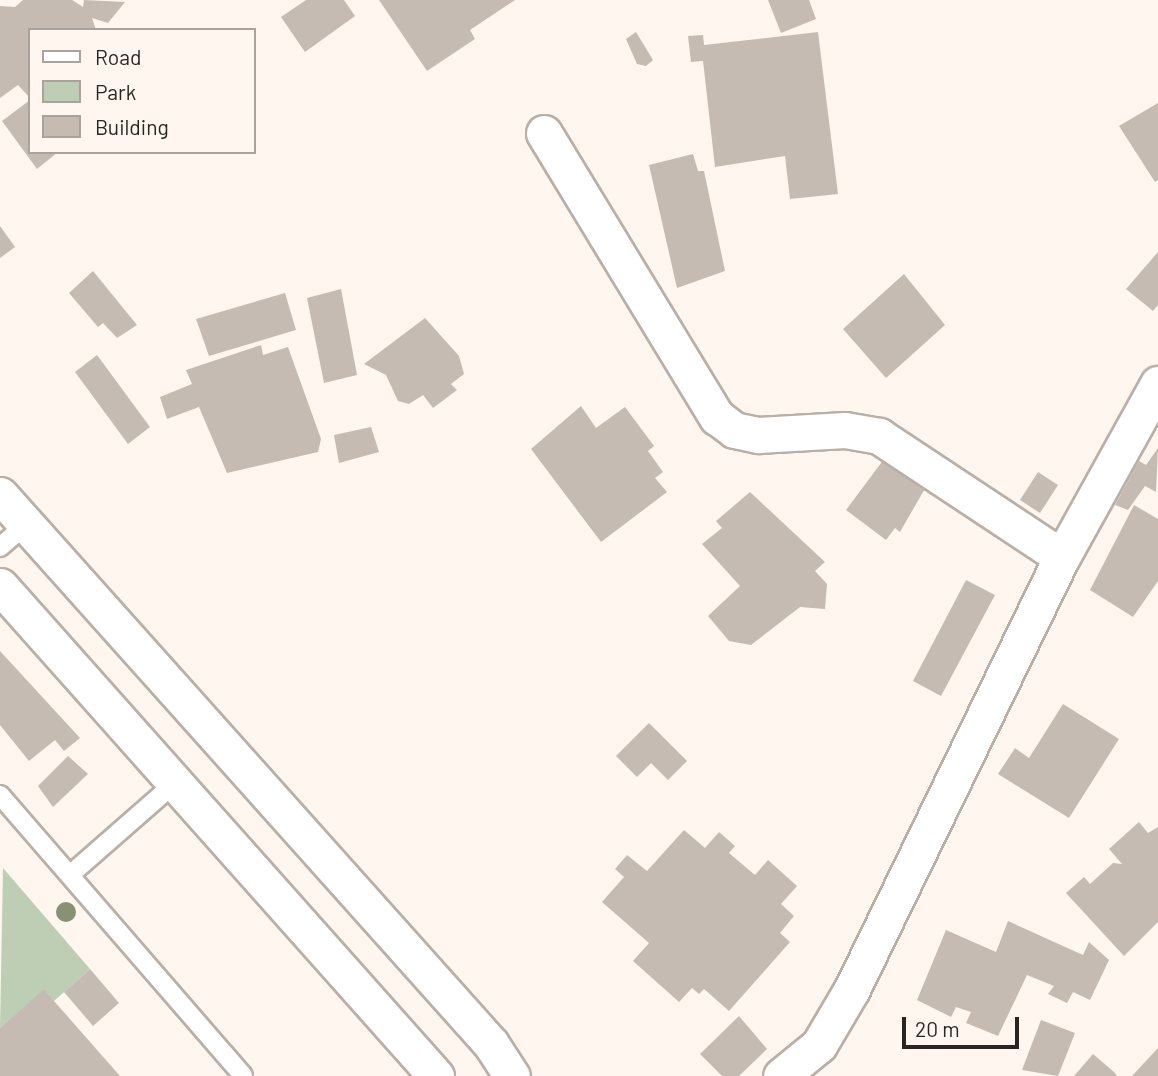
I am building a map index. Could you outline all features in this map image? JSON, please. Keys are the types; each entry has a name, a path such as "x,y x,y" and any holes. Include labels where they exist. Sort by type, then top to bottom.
{"street":[{"path":"544,133 717,417 734,430 758,435 845,430 879,436 1062,557"},
{"path":"781,1076 819,1045 852,989 1062,557 1158,384"},
{"path":"0,495 491,1044 512,1076"},
{"path":"0,586 436,1076"}],"lane":[{"path":"0,547 26,524"},
{"path":"71,874 176,782"},
{"path":"0,795 243,1076"}],"green space":[{"path":"3,868 90,969 54,1001 44,990 0,1028"}],"building":[{"path":"23,0 72,0 83,7 84,0 125,2 108,23 92,18 95,28 28,28 28,96 18,85 0,98 0,6 15,7"},
{"path":"306,0 344,0 355,16 305,52 281,17"},
{"path":"379,0 515,0 470,30 475,39 427,71"},
{"path":"768,0 809,0 816,19 781,33"},
{"path":"636,32 653,60 646,66 637,64 626,39"},
{"path":"818,32 838,194 790,199 785,156 715,167 703,61 691,62 688,36 703,35 704,45"},
{"path":"28,102 28,154 56,154 37,169 2,121"},
{"path":"1158,103 1158,180 1155,182 1119,126"},
{"path":"693,154 698,171 704,171 725,271 677,288 649,165"},
{"path":"0,226 15,247 0,258"},
{"path":"1158,252 1158,305 1153,311 1126,289"},
{"path":"93,271 137,325 117,338 103,323 98,327 69,293"},
{"path":"904,274 945,325 886,378 843,329"},
{"path":"341,289 357,375 324,383 307,298"},
{"path":"285,293 296,330 209,356 196,319"},
{"path":"425,318 459,356 464,374 451,384 457,390 433,408 423,395 409,404 398,401 386,375 364,364"},
{"path":"261,345 263,355 288,347 321,439 318,452 227,473 199,407 167,419 160,397 192,384 186,370"},
{"path":"97,355 150,427 128,444 75,372"},
{"path":"581,406 596,428 625,407 654,446 648,451 663,472 655,478 667,492 601,542 531,449"},
{"path":"371,427 379,452 339,463 334,435"},
{"path":"1158,448 1156,492 1145,486 1128,510 1115,505 1139,461 1146,465"},
{"path":"887,455 927,485 900,532 895,528 886,540 846,510"},
{"path":"1038,472 1058,485 1040,513 1020,500"},
{"path":"750,492 825,562 815,571 827,584 825,609 800,607 751,645 729,641 708,616 740,586 702,544 722,528 716,521"},
{"path":"1134,505 1158,519 1158,581 1133,617 1090,590"},
{"path":"966,580 995,595 941,696 913,681"},
{"path":"0,651 80,738 64,751 55,740 29,761 0,725"},
{"path":"1063,704 1119,739 1069,818 998,774 1015,748 1029,758"},
{"path":"649,723 687,761 668,780 651,763 637,777 616,756"},
{"path":"68,756 88,774 53,807 38,786"},
{"path":"1139,822 1148,833 1158,827 1158,922 1124,956 1066,893 1084,877 1090,884 1113,863 1122,864 1109,849"},
{"path":"684,830 705,848 719,832 735,846 729,853 755,875 768,860 797,886 781,904 794,916 780,933 790,942 729,1011 704,989 699,994 692,988 679,1002 633,961 649,943 602,902 624,877 615,869 627,855 647,871"},
{"path":"1008,921 1083,955 1089,942 1109,960 1090,1000 1073,992 1067,1003 1048,994 1054,986 1027,975 998,1036 966,1023 971,1012 956,1007 951,1017 917,1000 946,930 996,952"},
{"path":"90,969 119,1003 93,1026 64,992"},
{"path":"44,989 120,1076 0,1076 0,1028"},
{"path":"739,1016 767,1049 739,1076 722,1076 700,1054"},
{"path":"1041,1020 1075,1033 1058,1076 1022,1070"},
{"path":"1158,1048 1158,1076 1132,1076"},
{"path":"1093,1054 1114,1072 1117,1076 1074,1076"}]}
